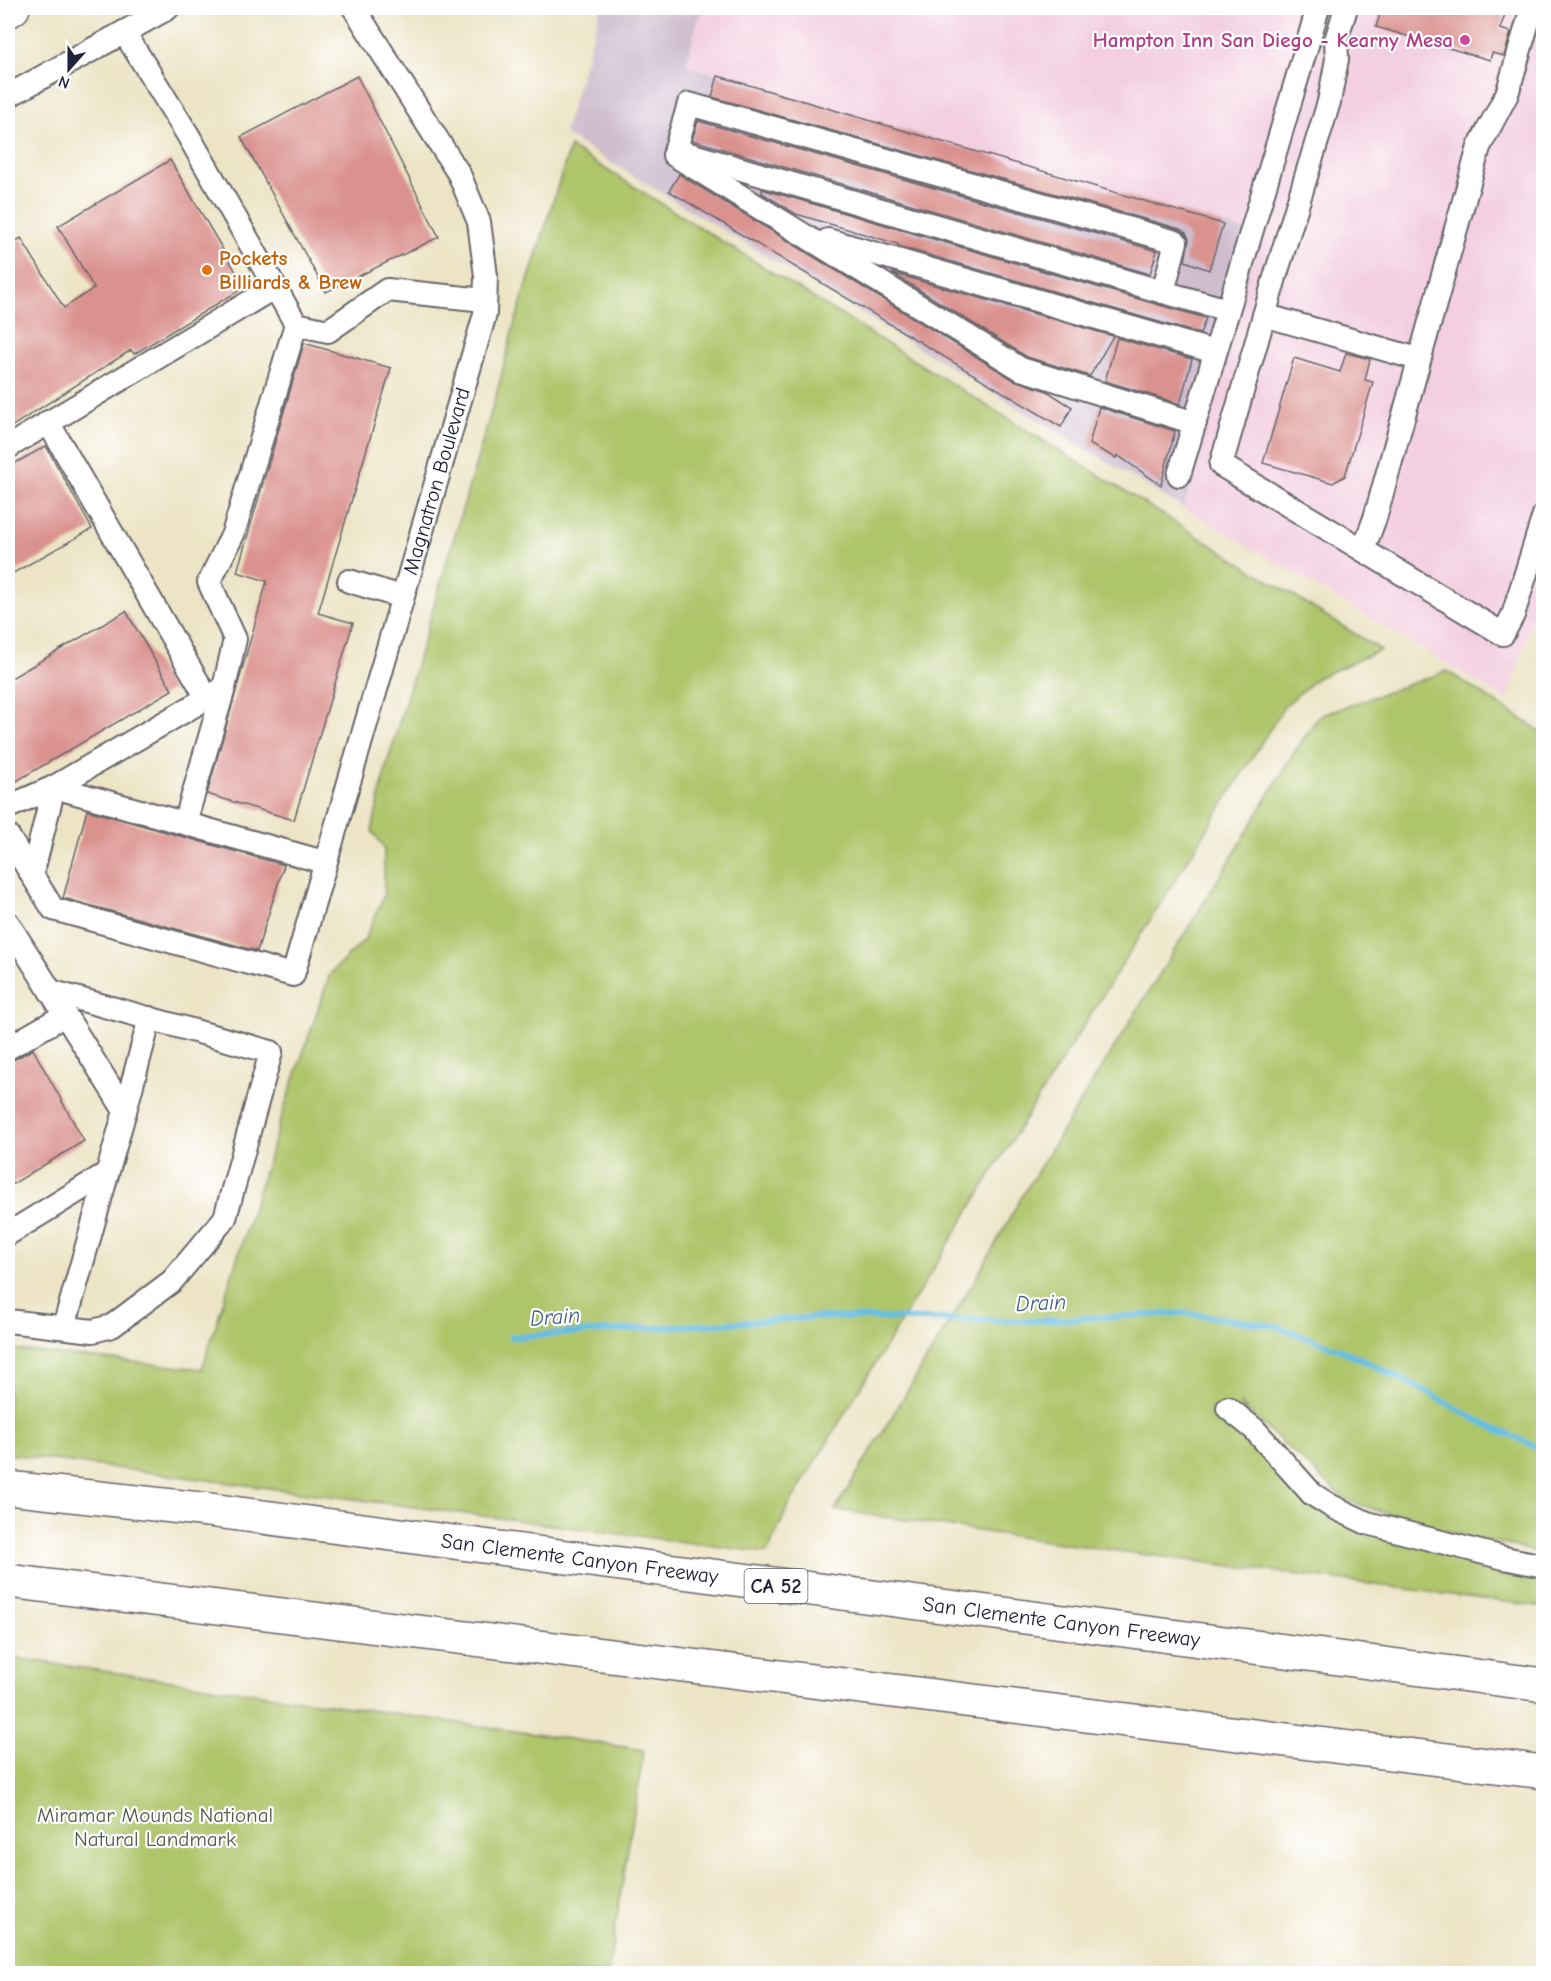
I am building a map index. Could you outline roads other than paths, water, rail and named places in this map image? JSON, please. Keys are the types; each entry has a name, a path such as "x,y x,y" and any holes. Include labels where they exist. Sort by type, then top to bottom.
{"highway":[{"path":"8,11 13,8"},
{"name":"San Clemente Canyon Freeway","path":"8,1488 221,1511 1544,1685"},
{"path":"8,1581 1544,1772"}],"street":[{"path":"8,96 168,8"},
{"name":"Magnatron Boulevard","path":"32,875 53,909 293,975 485,314 486,276 479,222 459,174 354,8"},
{"path":"1179,475 1318,8"},
{"path":"1346,8 1336,40 1337,59 1329,102 1221,465 1503,634 1513,615 1544,515"},
{"path":"1363,550 1375,518 1479,147 1507,94 1533,8"},
{"path":"124,32 188,135 296,324 233,534 208,582 235,639 216,693 185,823"},
{"path":"1163,292 1176,242 689,104 674,155 1021,369 1195,423"},
{"path":"676,150 1228,310"},
{"path":"800,232 1215,352"},
{"path":"8,447 275,287"},
{"path":"296,324 328,331 387,291 485,300"},
{"path":"1264,315 1419,359"},
{"path":"48,422 216,693"},
{"path":"349,582 402,597"},
{"path":"8,807 54,788 216,693"},
{"path":"54,788 324,862"},
{"path":"32,875 54,788"},
{"path":"8,836 32,875"},
{"path":"8,923 125,1111"},
{"path":"8,1321 93,1331 112,1326 172,1281 225,1218 271,1052 50,991"},
{"path":"8,1048 65,1015"},
{"path":"64,1327 150,1018"},
{"path":"8,1234 107,1173"},
{"path":"1228,1408 1254,1429 1312,1494 1331,1506 1366,1523 1544,1566"}],"waterway":[{"name":"Drain","path":"511,1337 822,1317 1030,1321 1185,1313 1276,1326 1346,1352 1418,1387 1488,1426 1544,1450"}],"place":[{"name":"Hampton Inn San Diego - Kearny Mesa","path":"1465,40"},
{"name":"Pockets Billiards & Brew","path":"207,270"}],"park label":[{"name":"Miramar Mounds National Natural Landmark","path":"155,1827"}]}
